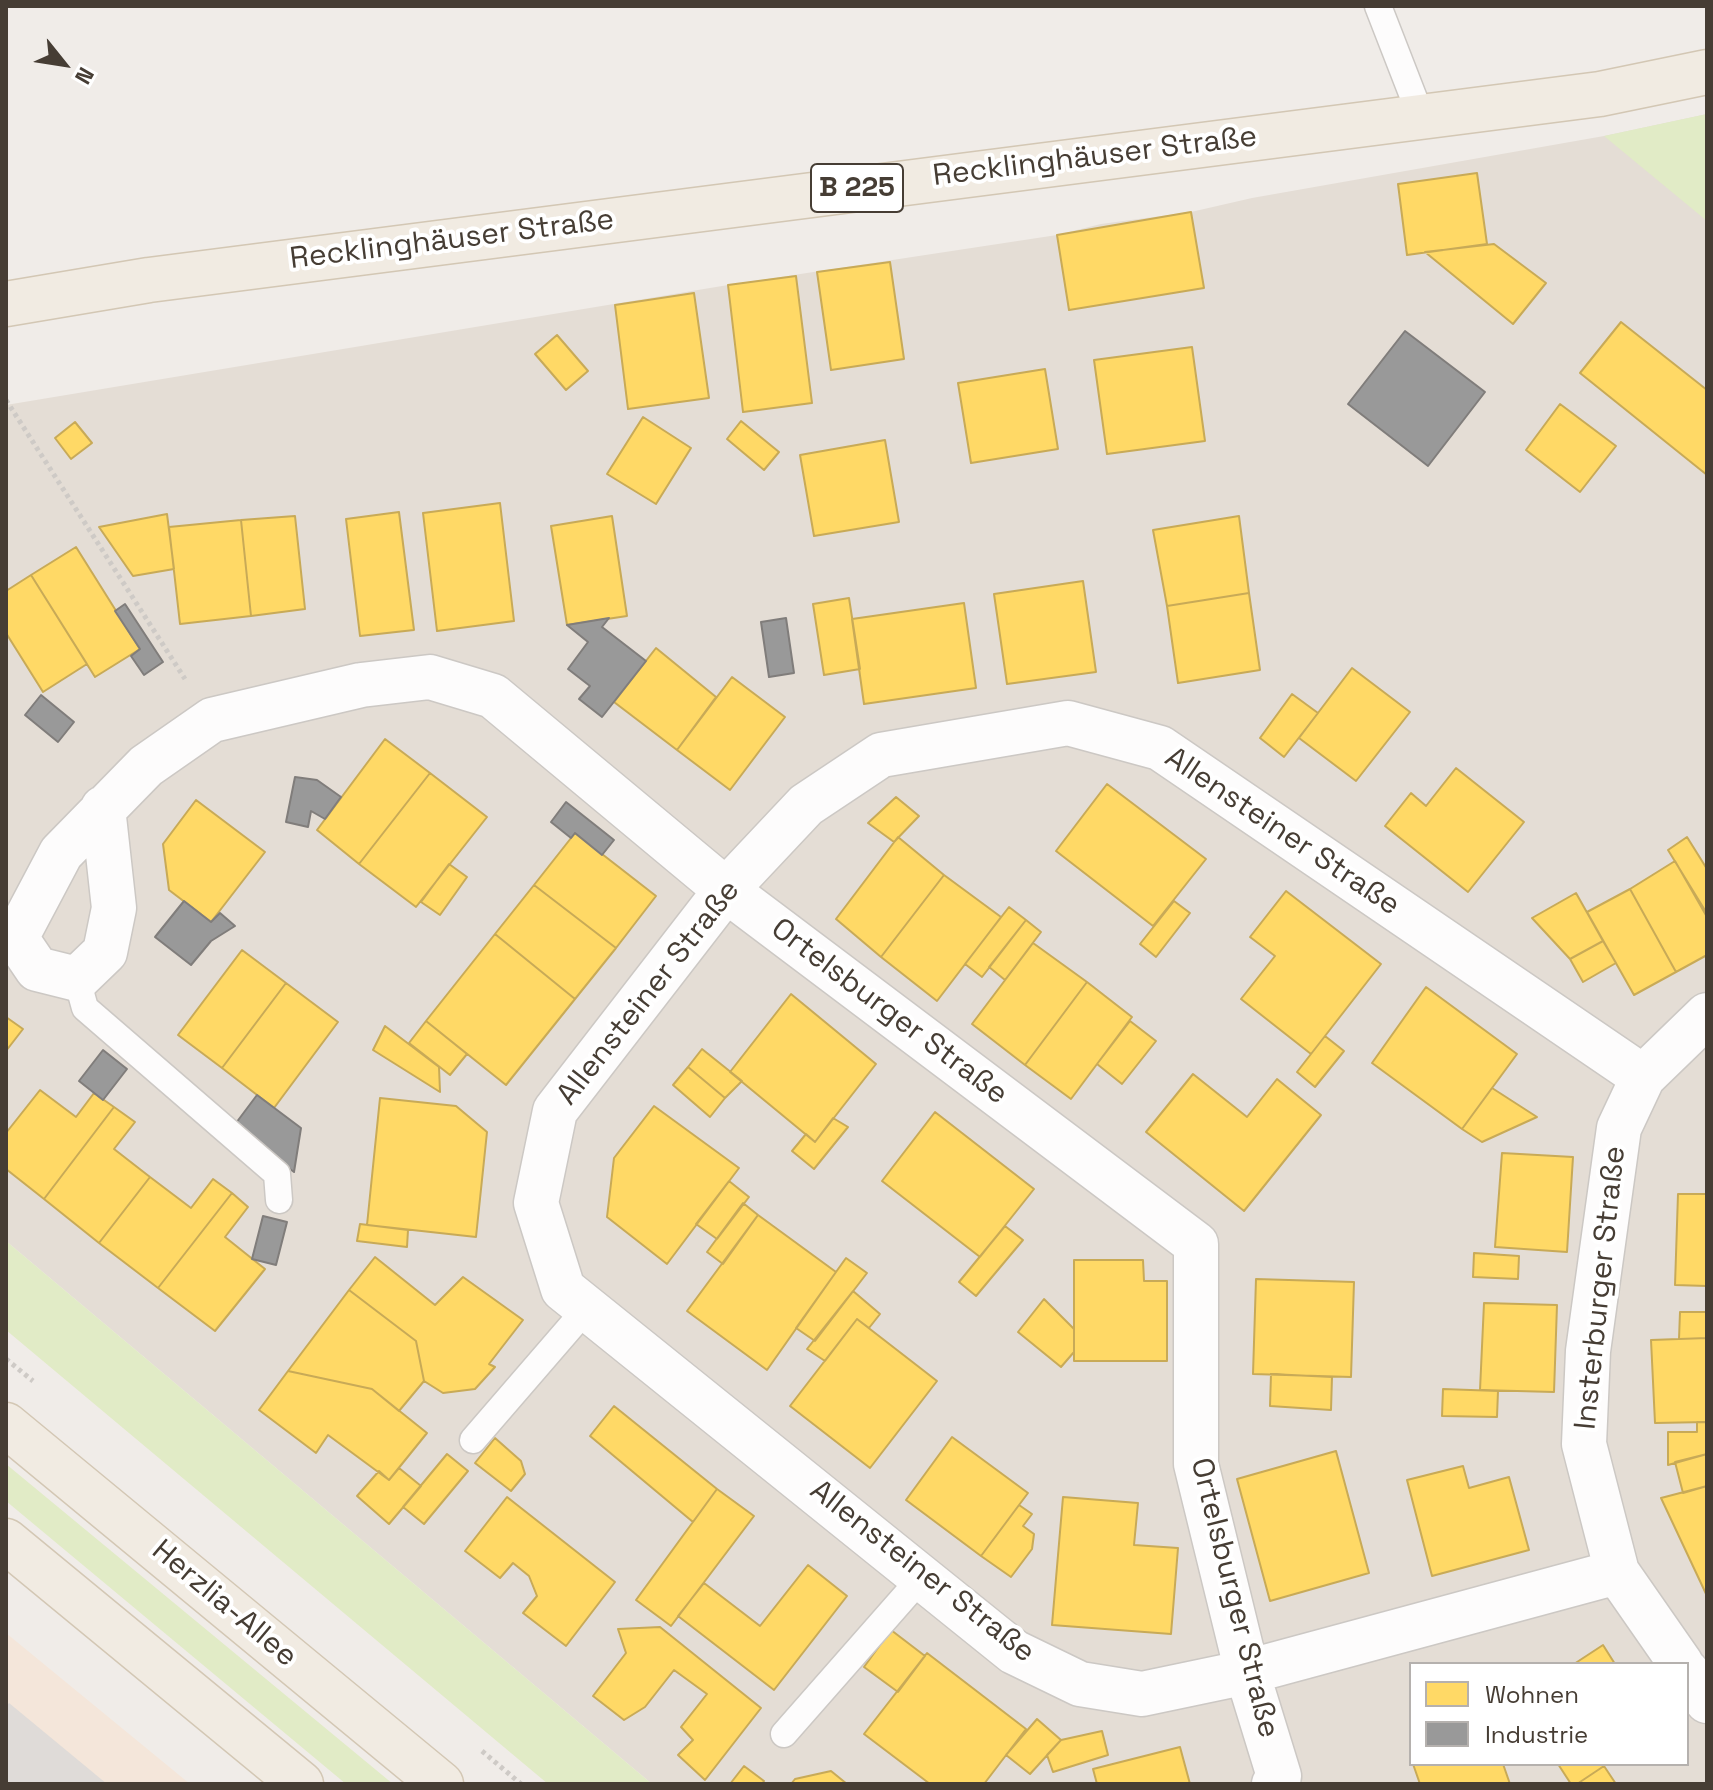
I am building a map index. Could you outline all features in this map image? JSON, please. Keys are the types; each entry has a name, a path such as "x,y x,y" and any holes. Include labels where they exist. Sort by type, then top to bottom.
{"main road":[{"name":"Recklinghäuser Straße","path":"6,304 149,280 1420,114 1600,94 1707,72"},
{"name":"Herzlia-Allee","path":"6,1425 441,1784"},
{"path":"6,1541 301,1784"}],"street":[{"name":"Ortelsburger Straße","path":"77,979 37,969 16,938 61,853 146,766 212,720 361,685 430,677 493,696 726,890 1196,1244 1196,1464 1247,1672 1279,1776 1274,1784"},
{"name":"Allensteiner Straße","path":"1617,1572 1247,1672 1142,1694 1080,1684 1014,1652 563,1289 536,1203 555,1111 726,890 806,805 881,755 1068,723 1160,748 1643,1077"},
{"path":"77,979 105,952 114,908 103,808"},
{"name":"Insterburger Straße","path":"1680,1662 1617,1572 1584,1444 1587,1367 1602,1231 1619,1128 1643,1077 1707,1015"},
{"path":"1689,1675 1707,1701"}],"lane":[{"path":"1378,6 1420,114"},
{"path":"77,979 85,1008 277,1174 279,1200"},
{"path":"473,1440 587,1308"},
{"path":"784,1734 922,1577"}],"path":[{"path":"6,400 212,720"}],"shaded area":[{"path":"1707,114 1707,1784 652,1784 6,1241 6,405 728,285 1057,235 1101,224 1191,212 1252,198 1604,136"},
{"path":"6,1633 190,1784 6,1784"},
{"path":"9,1703 107,1784 6,1784 6,1707"}],"green space":[{"path":"1707,114 1707,221 1604,136"},
{"path":"6,1241 652,1784 548,1784 6,1330"},
{"path":"6,1464 393,1784 346,1784 6,1501"}],"building: Wohnen":[{"path":"1477,173 1487,244 1407,255 1398,184"},
{"path":"1191,212 1204,288 1069,310 1057,235"},
{"path":"1494,244 1546,283 1513,324 1425,252"},
{"path":"890,262 904,359 831,370 817,272"},
{"path":"796,276 812,403 743,412 728,285"},
{"path":"694,293 709,398 628,409 615,305"},
{"path":"1621,322 1707,390 1707,475 1580,373"},
{"path":"557,335 588,371 566,390 535,354"},
{"path":"1192,347 1205,441 1107,454 1094,360"},
{"path":"1045,369 1058,449 971,463 958,383"},
{"path":"1560,404 1616,446 1580,492 1526,450"},
{"path":"643,417 691,448 656,504 607,474"},
{"path":"741,421 779,452 764,470 727,439"},
{"path":"75,422 92,443 71,459 55,438"},
{"path":"885,440 899,522 814,536 800,455"},
{"path":"500,503 514,621 437,631 423,513"},
{"path":"399,512 414,630 360,636 346,519"},
{"path":"167,514 174,569 133,576 99,527"},
{"path":"295,516 305,609 251,616 241,520"},
{"path":"612,516 627,616 567,625 551,526"},
{"path":"1239,516 1249,593 1167,606 1153,530"},
{"path":"241,520 251,616 180,624 169,527"},
{"path":"76,547 140,649 95,677 31,575"},
{"path":"31,575 87,664 43,692 6,633 6,591"},
{"path":"1083,581 1096,672 1007,684 994,594"},
{"path":"1249,593 1260,670 1178,683 1167,606"},
{"path":"849,598 860,669 824,675 813,604"},
{"path":"964,603 976,688 864,704 852,619"},
{"path":"656,648 716,697 677,750 614,702"},
{"path":"1352,668 1410,712 1356,781 1299,738"},
{"path":"732,677 785,717 730,790 677,750"},
{"path":"1292,694 1318,713 1284,757 1260,738"},
{"path":"385,739 430,773 359,864 317,830"},
{"path":"1456,768 1524,822 1468,892 1385,826 1411,793 1426,806"},
{"path":"430,773 487,817 416,907 359,864"},
{"path":"1107,784 1206,859 1153,926 1056,851"},
{"path":"896,797 919,816 894,842 868,823"},
{"path":"196,800 265,852 211,922 169,890 163,844"},
{"path":"575,833 656,896 616,948 534,885"},
{"path":"898,837 944,875 881,957 836,919"},
{"path":"1687,837 1707,869 1706,912 1668,850"},
{"path":"1675,861 1707,917 1707,955 1676,972 1630,889"},
{"path":"449,864 467,877 440,915 421,902"},
{"path":"944,875 1001,917 937,1001 881,957"},
{"path":"534,885 616,948 575,999 495,934"},
{"path":"1630,889 1676,972 1634,995 1587,912"},
{"path":"1286,891 1381,964 1311,1054 1241,999 1275,956 1250,937"},
{"path":"1576,893 1603,941 1570,959 1532,918"},
{"path":"1174,901 1190,913 1156,957 1140,944"},
{"path":"1009,907 1026,920 982,977 965,964"},
{"path":"1026,920 1041,932 1005,980 989,967"},
{"path":"495,934 575,999 506,1085 426,1021"},
{"path":"1603,941 1616,963 1583,982 1570,959"},
{"path":"1033,943 1087,982 1025,1065 972,1024"},
{"path":"242,950 286,983 222,1068 178,1035"},
{"path":"1087,982 1132,1017 1071,1099 1025,1065"},
{"path":"286,983 338,1022 274,1108 222,1068"},
{"path":"1426,987 1517,1054 1462,1129 1372,1063"},
{"path":"791,994 876,1064 815,1142 730,1072"},
{"path":"6,1017 23,1029 6,1051"},
{"path":"426,1021 467,1054 450,1075 409,1043"},
{"path":"1130,1021 1156,1041 1122,1084 1097,1064"},
{"path":"385,1026 439,1067 440,1092 373,1050"},
{"path":"1325,1036 1344,1051 1315,1087 1297,1072"},
{"path":"702,1049 742,1081 725,1098 688,1067"},
{"path":"688,1067 725,1098 710,1117 673,1085"},
{"path":"1193,1074 1247,1117 1277,1079 1321,1115 1244,1211 1146,1132"},
{"path":"1492,1088 1537,1117 1482,1142 1462,1129"},
{"path":"40,1090 76,1117 94,1093 114,1107 44,1199 6,1169 6,1133"},
{"path":"380,1098 456,1106 487,1132 476,1237 367,1225"},
{"path":"654,1106 739,1168 667,1264 607,1217 614,1158"},
{"path":"114,1107 135,1122 114,1149 150,1177 99,1243 44,1199"},
{"path":"935,1112 1034,1189 980,1257 882,1181"},
{"path":"833,1118 848,1127 814,1169 792,1151 806,1134 815,1142"},
{"path":"1502,1153 1573,1157 1567,1252 1495,1247"},
{"path":"150,1177 191,1208 213,1179 232,1193 158,1288 99,1243"},
{"path":"729,1181 749,1197 717,1239 696,1224"},
{"path":"232,1193 248,1207 225,1237 265,1269 215,1331 158,1288"},
{"path":"1678,1194 1707,1194 1707,1286 1675,1285"},
{"path":"743,1203 758,1215 723,1264 707,1252"},
{"path":"758,1215 836,1272 767,1370 687,1311"},
{"path":"360,1224 408,1230 407,1247 357,1241"},
{"path":"1005,1226 1023,1240 976,1296 959,1282"},
{"path":"1474,1253 1519,1256 1518,1279 1473,1277"},
{"path":"375,1257 435,1305 463,1277 523,1320 489,1364 495,1367 475,1389 443,1393 424,1381 416,1341 349,1290"},
{"path":"846,1258 867,1273 815,1341 796,1328"},
{"path":"1074,1260 1143,1260 1144,1281 1167,1281 1167,1361 1074,1361"},
{"path":"1256,1279 1354,1282 1351,1377 1253,1374"},
{"path":"349,1290 416,1341 424,1381 399,1411 372,1389 288,1371"},
{"path":"853,1291 880,1314 869,1328 857,1319 825,1361 807,1349"},
{"path":"1044,1299 1074,1329 1074,1352 1061,1367 1018,1332"},
{"path":"1484,1303 1557,1305 1554,1392 1480,1390"},
{"path":"1680,1312 1707,1312 1707,1338 1679,1339"},
{"path":"857,1319 937,1381 870,1468 790,1406"},
{"path":"1707,1338 1707,1422 1655,1423 1651,1340"},
{"path":"288,1371 372,1389 427,1433 389,1480 328,1435 316,1453 259,1410"},
{"path":"1271,1374 1332,1377 1331,1410 1270,1406"},
{"path":"1443,1389 1498,1391 1497,1417 1442,1416"},
{"path":"614,1406 717,1489 693,1522 590,1436"},
{"path":"1697,1422 1707,1422 1707,1454 1668,1465 1668,1432 1697,1432"},
{"path":"952,1437 1028,1493 981,1556 906,1500"},
{"path":"495,1438 521,1461 525,1474 511,1491 475,1463"},
{"path":"1336,1451 1369,1573 1270,1601 1237,1479"},
{"path":"447,1454 468,1471 424,1524 403,1507"},
{"path":"1707,1454 1707,1486 1683,1493 1675,1462"},
{"path":"1463,1466 1469,1488 1509,1477 1529,1550 1432,1576 1407,1480"},
{"path":"399,1468 421,1486 389,1524 357,1496 379,1471 389,1480"},
{"path":"1707,1486 1707,1596 1661,1498"},
{"path":"717,1489 754,1516 671,1626 636,1600"},
{"path":"507,1497 615,1582 566,1646 523,1613 537,1596 529,1576 513,1563 500,1578 465,1551"},
{"path":"1063,1497 1138,1503 1134,1545 1178,1548 1171,1634 1052,1625"},
{"path":"1019,1505 1032,1514 1023,1526 1034,1534 1032,1549 1011,1577 981,1556"},
{"path":"808,1565 847,1596 774,1690 678,1616 704,1583 760,1626"},
{"path":"660,1627 761,1708 705,1780 678,1755 693,1740 681,1727 707,1694 674,1670 645,1707 624,1720 593,1696 626,1653 618,1629"},
{"path":"891,1630 925,1656 898,1692 864,1667"},
{"path":"1603,1645 1614,1662 1577,1662"},
{"path":"927,1653 1026,1729 984,1784 930,1784 864,1734"},
{"path":"1037,1719 1061,1740 1030,1774 1006,1755"},
{"path":"1102,1731 1108,1755 1053,1772 1047,1755 1061,1740"},
{"path":"1180,1747 1190,1784 1097,1784 1093,1769"},
{"path":"744,1766 764,1781 762,1784 730,1784"},
{"path":"1414,1766 1504,1766 1510,1784 1420,1784"},
{"path":"1559,1766 1604,1766 1577,1784 1571,1784"},
{"path":"1604,1766 1616,1784 1577,1784"},
{"path":"831,1771 847,1784 791,1784 795,1779"}],"building: Industrie":[{"path":"1405,331 1485,392 1428,466 1348,404"},
{"path":"125,604 163,662 144,675 131,656 140,649 115,611"},
{"path":"609,618 602,627 646,661 602,717 579,699 590,686 568,669 588,642 567,625"},
{"path":"786,618 794,673 769,677 761,622"},
{"path":"41,695 74,722 58,742 25,715"},
{"path":"295,777 317,780 341,797 325,819 311,811 308,827 286,822"},
{"path":"566,802 614,840 602,855 575,833 571,838 551,822"},
{"path":"184,901 211,922 220,913 235,926 211,941 191,965 155,937"},
{"path":"103,1050 127,1069 103,1100 79,1081"},
{"path":"257,1095 301,1128 294,1172 233,1127"},
{"path":"263,1216 287,1222 276,1265 252,1259"}]}
